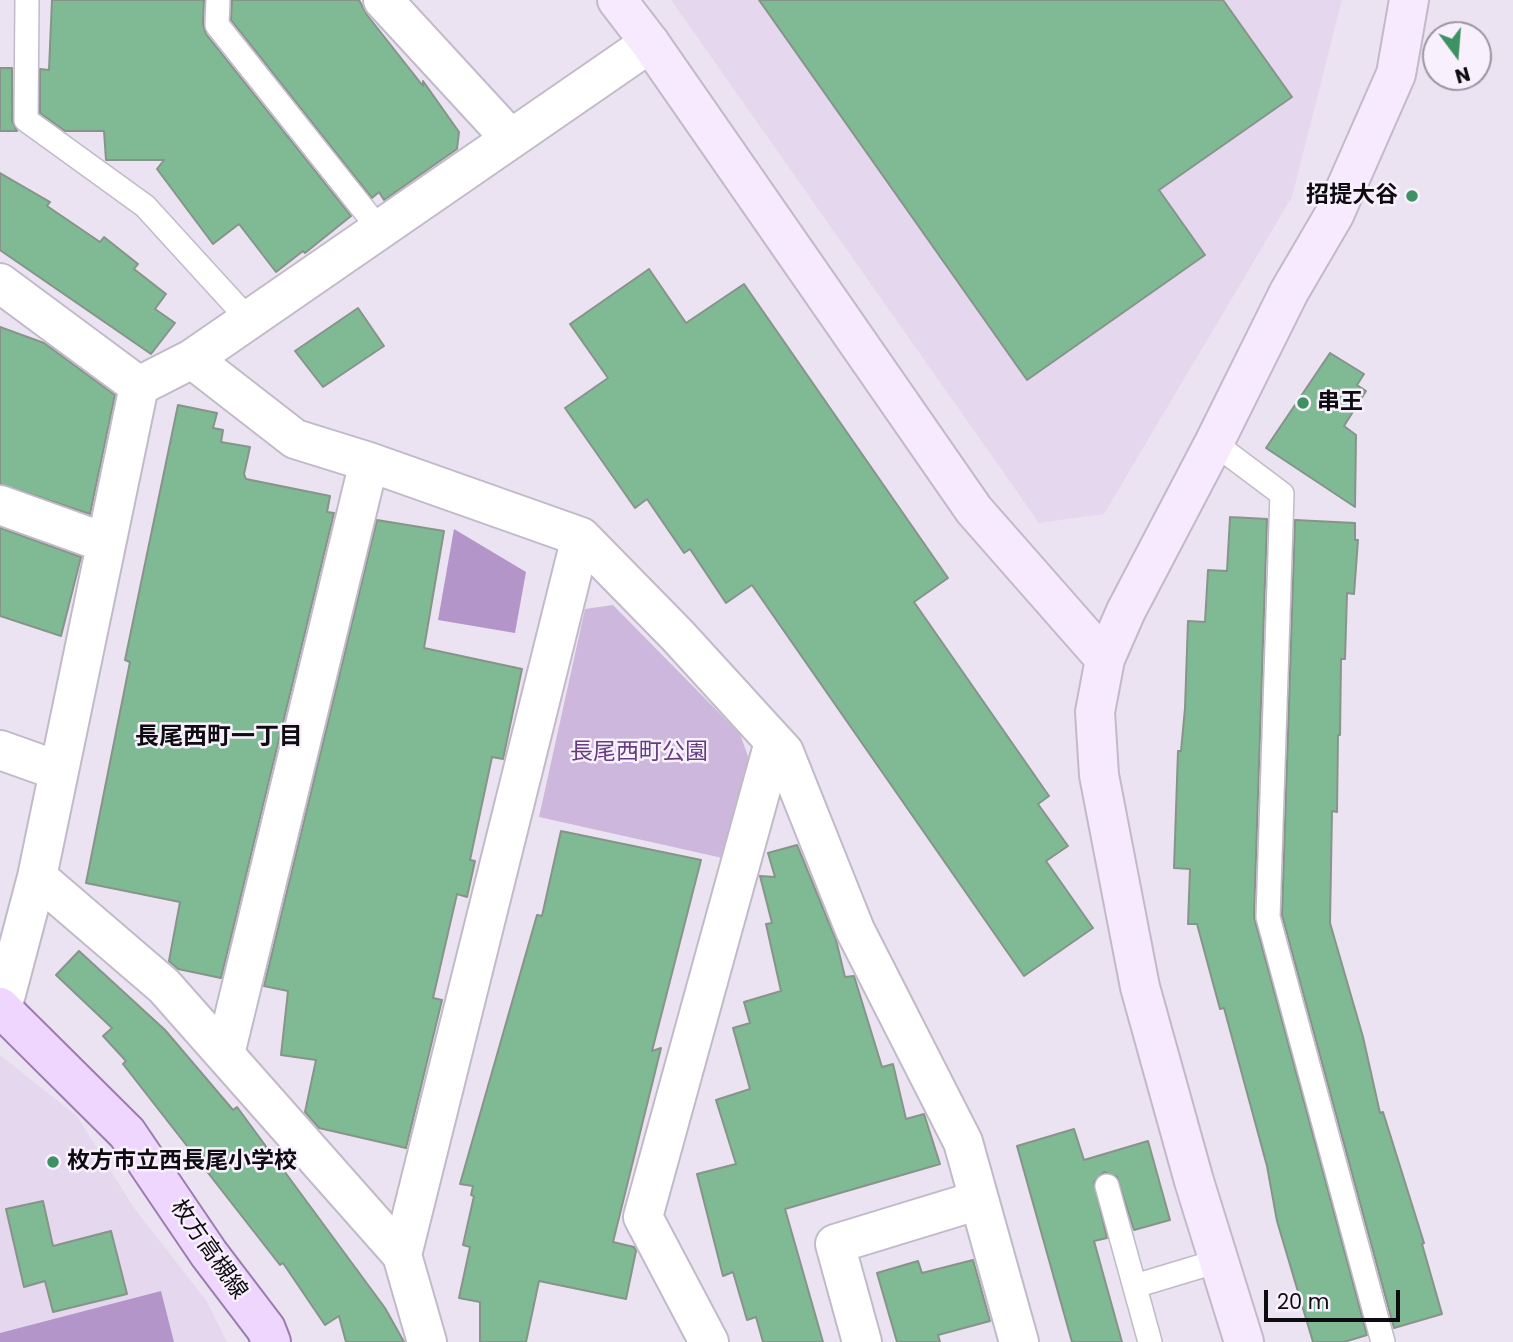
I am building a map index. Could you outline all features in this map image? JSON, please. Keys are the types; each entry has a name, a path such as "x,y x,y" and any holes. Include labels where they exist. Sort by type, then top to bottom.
{"main road":[{"name":"枚方高槻線","path":"1,1008 127,1133 209,1254 266,1329 271,1342"}],"street":[{"path":"383,0 511,139"},
{"path":"617,0 650,43 974,510 1105,659"},
{"path":"1244,1342 1218,1261 1140,987 1099,775 1095,712 1105,659 1126,611 1289,292 1334,215 1396,74 1409,0"},
{"path":"139,386 192,359 650,43"},
{"path":"0,283 139,386"},
{"path":"192,359 295,439 369,462 581,537 678,636 784,752 855,930 963,1142 1019,1342"},
{"path":"1,1008 37,877 139,386"},
{"path":"225,1054 369,462"},
{"path":"0,505 106,543"},
{"path":"402,1255 581,537"},
{"path":"709,1342 643,1217 774,742"},
{"path":"0,750 59,771"},
{"path":"37,877 164,986 402,1255 427,1342"},
{"path":"862,1342 835,1244 979,1200"}],"lane":[{"path":"27,0 26,120 145,206 249,320"},
{"path":"218,0 217,25 380,230"},
{"path":"1214,443 1282,494 1268,917 1384,1342"},
{"path":"1107,1186 1150,1342"},
{"path":"1135,1286 1218,1261"}],"shaded area":[{"path":"671,0 1342,0 1292,197 1104,514 1039,523"},
{"path":"454,529 526,572 515,633 438,620"},
{"name":"枚方市立西長尾小学校","path":"0,1055 77,1116 134,1208 206,1300 227,1342 0,1342"},
{"path":"161,1291 174,1342 0,1342 0,1333"}],"green space":[{"name":"長尾西町公園","path":"613,605 740,734 749,759 727,859 539,817 585,609"}],"building":[{"path":"52,0 204,0 203,24 206,34 351,216 305,253 303,251 276,272 239,224 213,244 157,169 164,160 106,160 104,131 65,131 40,113 40,69 49,70"},
{"path":"232,0 359,0 367,15 423,86 423,81 459,132 457,149 384,200 379,192 372,198 231,20"},
{"path":"759,0 1223,0 1292,97 1159,190 1205,255 1027,380"},
{"path":"0,68 12,68 12,120 17,131 0,131"},
{"path":"0,173 50,202 47,206 100,242 104,237 138,264 134,269 166,294 155,309 175,323 151,354 0,250"},
{"path":"649,269 686,323 744,284 948,578 914,602 1049,796 1038,804 1068,846 1046,861 1093,928 1024,976 752,585 726,603 690,549 684,553 647,499 635,508 565,408 608,378 570,324"},
{"path":"358,308 384,346 323,387 295,351"},
{"path":"0,327 44,343 115,395 90,514 0,484"},
{"path":"1330,353 1364,374 1357,385 1366,391 1344,426 1356,435 1355,507 1266,448"},
{"path":"178,405 217,413 213,428 223,430 221,442 250,447 244,474 246,479 330,496 327,512 334,513 221,978 178,969 169,961 180,902 86,883 130,662 125,660"},
{"path":"1230,517 1267,519 1254,917 1367,1335 1344,1342 1313,1342 1277,1221 1267,1166 1224,1008 1220,1009 1197,924 1188,924 1190,869 1174,868 1178,751 1181,751 1185,708 1188,621 1205,622 1208,570 1227,571"},
{"path":"377,520 444,531 424,648 522,669 503,759 492,757 470,860 475,861 467,897 457,894 433,998 442,1000 406,1148 319,1128 305,1112 316,1060 281,1055 288,991 264,986"},
{"path":"1295,520 1355,523 1355,540 1358,540 1354,594 1347,593 1345,659 1341,659 1337,812 1332,811 1330,923 1363,1037 1380,1113 1383,1112 1424,1243 1422,1244 1442,1314 1394,1328 1282,915"},
{"path":"0,528 81,557 61,636 0,616"},
{"path":"561,831 701,860 652,1051 661,1048 613,1242 634,1247 636,1251 626,1299 539,1281 526,1342 480,1342 480,1302 459,1298 470,1247 463,1245 474,1196 471,1195 473,1186 460,1184 537,915 542,916"},
{"path":"797,845 836,940 845,977 854,976 882,1067 893,1064 906,1119 924,1114 940,1164 785,1209 823,1342 763,1342 756,1317 747,1320 733,1272 723,1276 697,1174 736,1164 716,1100 750,1089 733,1028 750,1023 744,1002 781,991 766,924 772,923 760,876 775,877 768,853"},
{"path":"79,951 165,1030 233,1110 237,1107 385,1308 404,1342 346,1342 339,1316 325,1325 283,1263 280,1265 123,1064 126,1061 103,1036 112,1028 56,975"},
{"path":"1074,1129 1084,1160 1148,1141 1170,1220 1134,1230 1117,1177 1104,1172 1094,1182 1107,1238 1094,1241 1122,1342 1072,1342 1017,1146"},
{"path":"43,1201 53,1246 111,1231 127,1294 53,1312 45,1281 24,1287 6,1209"},
{"path":"973,1260 990,1321 938,1335 940,1342 897,1342 877,1273 918,1261 922,1273"}],"place":[{"name":"招提大谷","path":"1412,196"},
{"name":"串王","path":"1303,403"},
{"name":"枚方市立西長尾小学校","path":"53,1162"}],"district":[{"name":"長尾西町一丁目","path":"219,738"}]}
